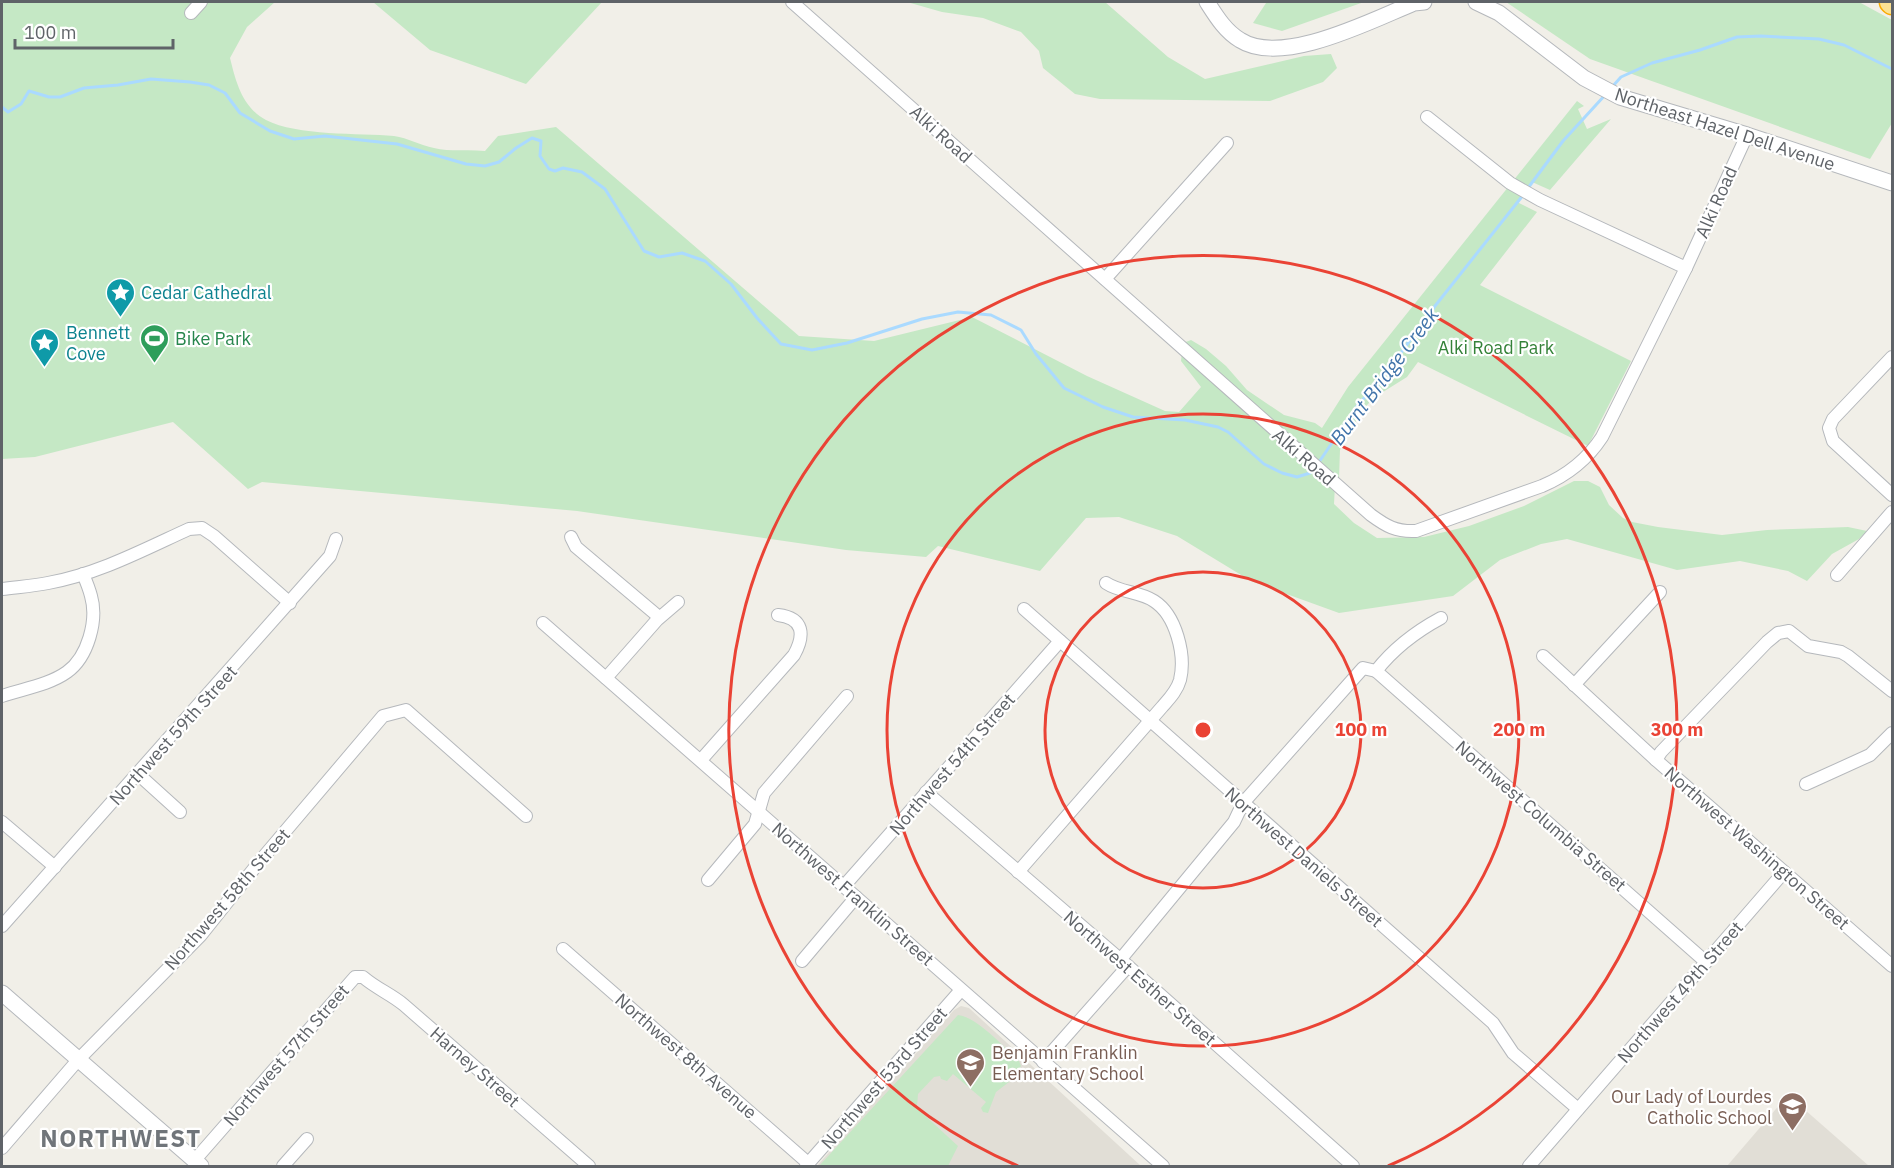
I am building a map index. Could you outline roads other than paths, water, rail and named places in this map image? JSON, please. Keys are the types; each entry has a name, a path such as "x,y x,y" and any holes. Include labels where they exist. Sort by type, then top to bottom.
{"street":[{"path":"191,13 201,2"},
{"name":"Alki Road","path":"792,2 1371,515 1390,528 1403,531 1416,531 1559,479 1592,453 1686,268 1747,135"},
{"path":"1207,2 1229,32 1241,41 1272,48 1319,41 1414,3 1424,2"},
{"name":"Northeast Hazel Dell Avenue","path":"1476,2 1499,13 1584,78 1620,97 1747,135 1893,183"},
{"path":"1427,117 1510,183 1540,200 1686,268"},
{"path":"1105,279 1227,143"},
{"path":"1893,357 1833,419 1829,432 1833,441 1893,495"},
{"path":"1837,575 1891,519"},
{"path":"2,589 48,583 83,574 105,567 189,529 202,528 290,603"},
{"path":"571,537 576,548 659,617"},
{"name":"Northwest 59th Street","path":"2,926 290,603 330,556 336,539"},
{"path":"2,696 54,679 77,663 88,644 92,623 92,597 83,574"},
{"path":"1018,872 1172,696 1180,681 1181,658 1172,619 1149,598 1115,589 1106,583"},
{"path":"1574,685 1660,592"},
{"path":"606,678 659,617 678,602"},
{"name":"Northwest Daniels Street","path":"1024,609 1492,1023 1513,1053 1578,1108"},
{"path":"700,760 794,655 801,640 801,631 791,616 778,615"},
{"path":"1043,1062 1234,822 1243,803 1363,668 1376,671 1389,655 1418,630 1441,618"},
{"name":"Northwest Franklin Street","path":"543,623 1163,1167"},
{"path":"1656,760 1661,752 1778,633 1789,631 1808,646 1841,652 1893,691"},
{"name":"Northwest 54th Street","path":"844,886 1060,641"},
{"name":"Northwest Washington Street","path":"1543,656 1656,760 1893,966"},
{"name":"Northwest Columbia Street","path":"1376,671 1706,962"},
{"path":"708,880 755,824 764,793 848,696"},
{"name":"Northwest 58th Street","path":"2,1148 78,1060 201,936 262,859 383,716 406,710 526,816"},
{"path":"1806,784 1870,755 1893,733"},
{"path":"138,774 180,812"},
{"name":"Northwest Esther Street","path":"926,792 1124,963 1353,1167"},
{"path":"2,822 55,867"},
{"name":"Northwest 49th Street","path":"1529,1167 1784,872"},
{"path":"802,961 856,897"},
{"name":"Northwest 8th Avenue","path":"563,949 807,1165"},
{"name":"Northwest 57th Street","path":"197,1164 355,977"},
{"name":"Harney Street","path":"355,977 363,977 381,992 399,1001 589,1167"},
{"name":"Northwest 53rd Street","path":"807,1165 961,990"},
{"path":"2,993 197,1164"},
{"path":"283,1167 307,1139"}],"waterway":[{"name":"Burnt Bridge Creek","path":"1612,87 1621,77 1652,63 1737,37 1819,39 1844,45 1892,69"},
{"name":"Burnt Bridge Creek","path":"2,107 8,112 21,104 29,91 49,97 60,97 84,88 151,79 209,85 225,93 240,113 270,131 294,139 325,136 397,144 466,164 485,166 499,162 532,138 541,141 540,156 549,169 555,171 563,168 582,172 605,189 644,251 659,257 682,253 705,261 731,284 781,344 812,350 847,343 922,319 958,312 991,315 1021,330 1036,354 1064,388 1103,407 1133,417 1185,420 1218,427 1228,432 1264,464 1282,473 1297,477 1310,473 1313,469"},
{"name":"Burnt Bridge Creek","path":"1528,188 1563,141 1606,94"},
{"name":"Burnt Bridge Creek","path":"1317,465 1359,403 1376,387 1435,306 1524,194"}],"place":[{"name":"Cedar Cathedral","path":"120,318"},
{"name":"Bike Park","path":"154,364"},
{"name":"Bennett Cove","path":"45,368"},
{"name":"Benjamin Franklin Elementary School","path":"971,1088"},
{"name":"Our Lady of Lourdes Catholic School","path":"1793,1132"}],"district":[{"name":"NORTHWEST","path":"121,1138"}],"park label":[{"name":"Alki Road Park","path":"1496,347"}]}
